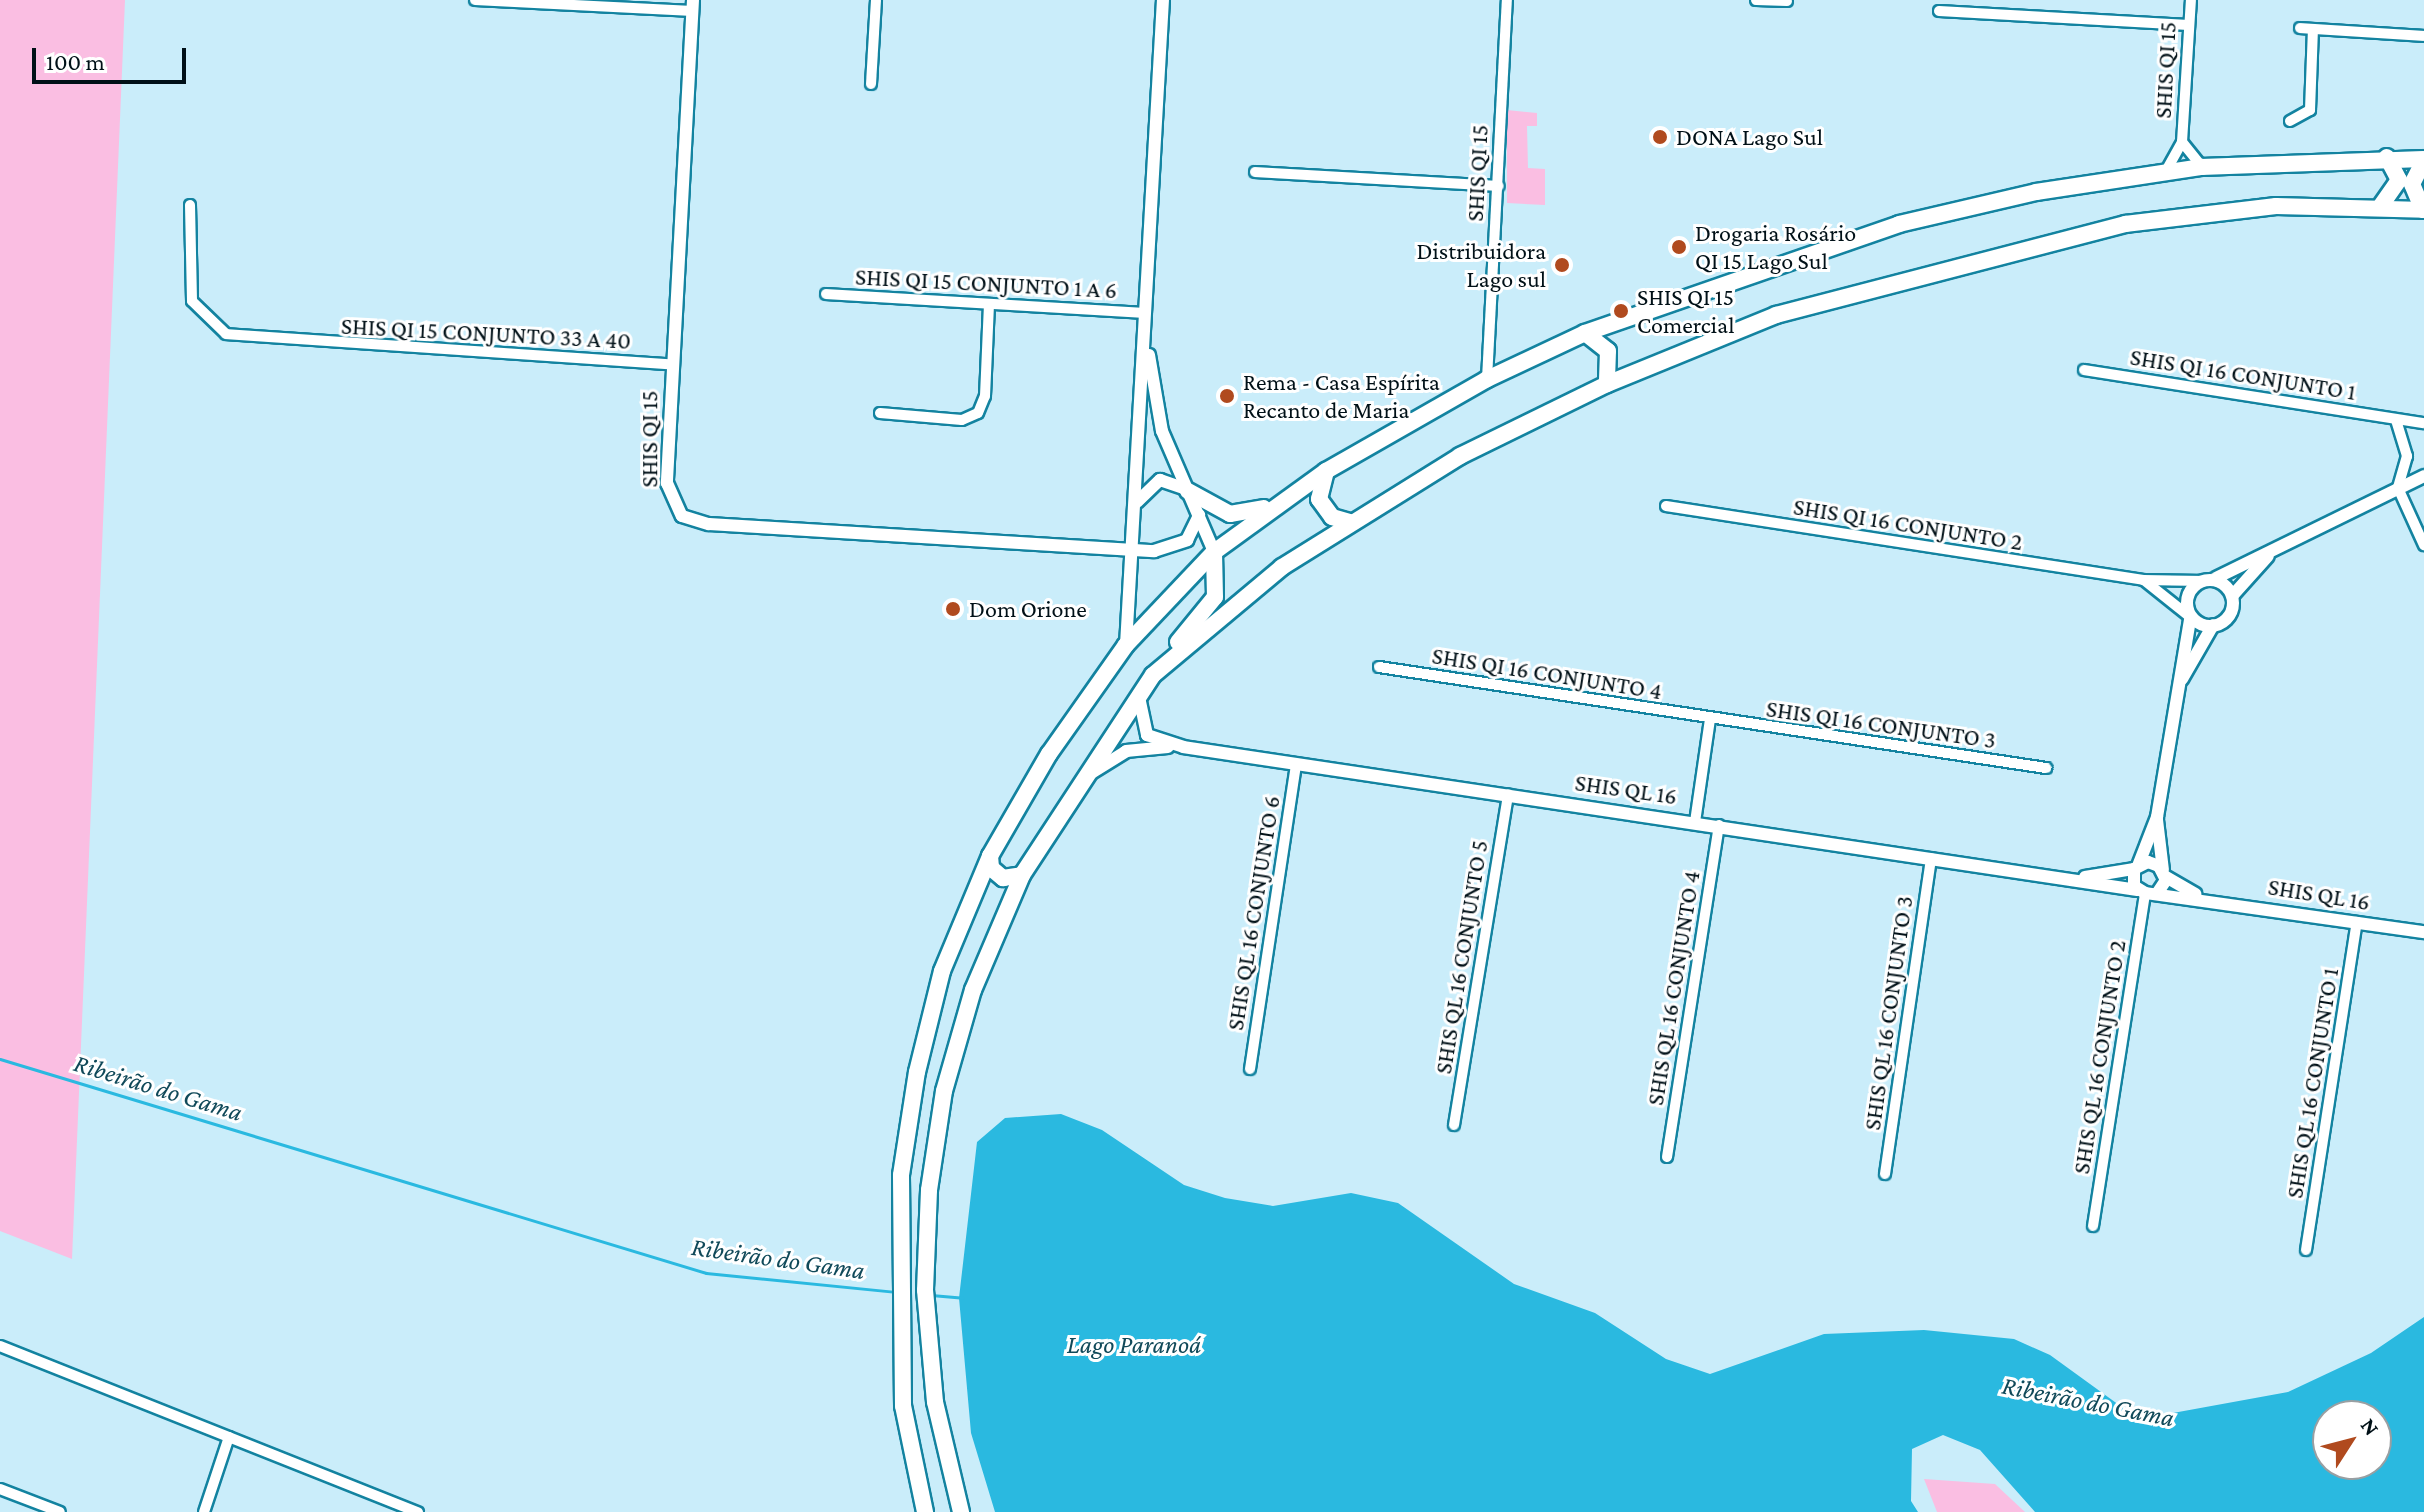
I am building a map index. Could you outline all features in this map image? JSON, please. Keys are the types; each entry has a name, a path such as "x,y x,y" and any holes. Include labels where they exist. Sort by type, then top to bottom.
{"main road":[{"path":"2380,207 2399,180 2387,157"},
{"path":"925,1512 903,1406 898,1264 901,1175 917,1072 942,971 990,856 1049,754 1126,645 1214,552 1283,499 1326,471 1487,379 1585,333 1899,224 2036,192 2166,171 2387,157 2424,160 2412,184 2424,210 2276,206 2125,224 1776,315 1607,384 1460,456 1282,567 1153,675"},
{"path":"1585,333 1608,351 1607,384"},
{"path":"1326,471 1319,499 1332,517 1350,522"},
{"path":"1188,491 1230,514 1283,499"},
{"path":"961,1512 935,1402 926,1317 925,1268 944,1091 973,990 1022,875 1075,787 1139,694 1211,606 1218,587 1214,552"},
{"path":"990,856 991,868 1003,878 1022,875"}],"street":[{"path":"475,0 693,6"},
{"path":"871,84 876,0"},
{"path":"1126,645 1135,549 1144,320 1163,0"},
{"name":"SHIS QI 15","path":"1487,379 1507,0"},
{"path":"1756,0 1787,1"},
{"name":"SHIS QI 15","path":"2166,171 2182,142 2191,0"},
{"name":"SHIS QI 15","path":"693,6 671,364 667,483 674,506 688,519 1135,549"},
{"path":"1939,11 2189,25"},
{"path":"2300,28 2424,36"},
{"path":"2290,121 2310,110 2313,29"},
{"name":"SHIS QI 15","path":"2182,142 2202,167"},
{"path":"1255,172 1499,186"},
{"name":"SHIS QI 15 CONJUNTO 33 A 40","path":"190,205 189,285 199,314 226,334 671,364"},
{"name":"SHIS QI 15 CONJUNTO 1 A 6","path":"826,294 989,304 1144,320"},
{"path":"880,413 962,420 978,413 985,396 989,304"},
{"path":"1144,320 1162,431 1214,552"},
{"path":"1490,348 1512,368"},
{"name":"SHIS QI 16 CONJUNTO 1","path":"2084,370 2424,423"},
{"path":"2396,420 2407,456 2398,488 2424,545"},
{"path":"2157,817 2165,873 2147,892 2136,868 2157,817 2194,592 2211,579 2424,476"},
{"path":"1136,504 1160,480 1188,491"},
{"name":"SHIS QI 16 CONJUNTO 2","path":"1666,506 2143,580 2211,579"},
{"path":"1135,549 1178,546 1199,515"},
{"path":"2178,685 2213,625 2228,612 2233,595 2276,548"},
{"path":"2211,579 2233,595"},
{"name":"SHIS QI 16 CONJUNTO 2","path":"2143,580 2190,618"},
{"path":"2190,618 2213,625"},
{"name":"SHIS QI 16 CONJUNTO 4","path":"1379,667 1710,719"},
{"name":"SHIS QL 16","path":"1139,694 1147,735 1183,747 2424,932"},
{"path":"1695,822 1710,719"},
{"name":"SHIS QI 16 CONJUNTO 3","path":"1710,719 2046,768"},
{"name":"SHIS QL 16","path":"1075,787 1126,751 1183,747"},
{"name":"SHIS QL 16 CONJUNTO 6","path":"1250,1069 1296,764"},
{"name":"SHIS QL 16 CONJUNTO 5","path":"1454,1125 1508,794"},
{"name":"SHIS QL 16 CONJUNTO 4","path":"1667,1157 1719,825"},
{"name":"SHIS QL 16 CONJUNTO 3","path":"1885,1174 1931,858"},
{"name":"SHIS QL 16","path":"2062,878 2153,863 2206,899"},
{"name":"SHIS QL 16 CONJUNTO 2","path":"2093,1226 2147,892"},
{"name":"SHIS QL 16 CONJUNTO 1","path":"2306,1250 2357,922"},
{"path":"0,1346 418,1512"},
{"path":"204,1512 229,1437"},
{"path":"0,1489 60,1512"}],"shaded area":[{"path":"0,0 125,0 72,1259 0,1231"},
{"path":"1507,110 1537,113 1537,126 1527,126 1528,168 1545,169 1545,205 1507,203"},
{"path":"1924,1479 1995,1484 2025,1512 1937,1512"}],"water":[{"name":"Lago Paranoá","path":"1061,1114 1102,1130 1184,1185 1225,1198 1273,1206 1351,1193 1398,1203 1514,1284 1595,1313 1666,1359 1710,1374 1824,1334 1924,1330 2014,1339 2050,1355 2119,1405 2151,1417 2288,1392 2371,1353 2424,1317 2424,1512 2035,1512 1980,1450 1943,1435 1912,1449 1911,1501 1918,1512 995,1512 971,1433 959,1298 977,1142 1005,1118"}],"waterway":[{"name":"Ribeirão do Gama","path":"0,1059 706,1273 895,1292"},
{"name":"Ribeirão do Gama","path":"931,1295 963,1298"}],"place":[{"name":"DONA Lago Sul","path":"1660,137"},
{"name":"Drogaria Rosário QI 15 Lago Sul","path":"1679,247"},
{"name":"Distribuidora Lago sul","path":"1562,265"},
{"name":"SHIS QI 15 Comercial","path":"1621,311"},
{"name":"Rema - Casa Espírita Recanto de Maria","path":"1227,396"},
{"name":"Dom Orione","path":"953,609"}]}
